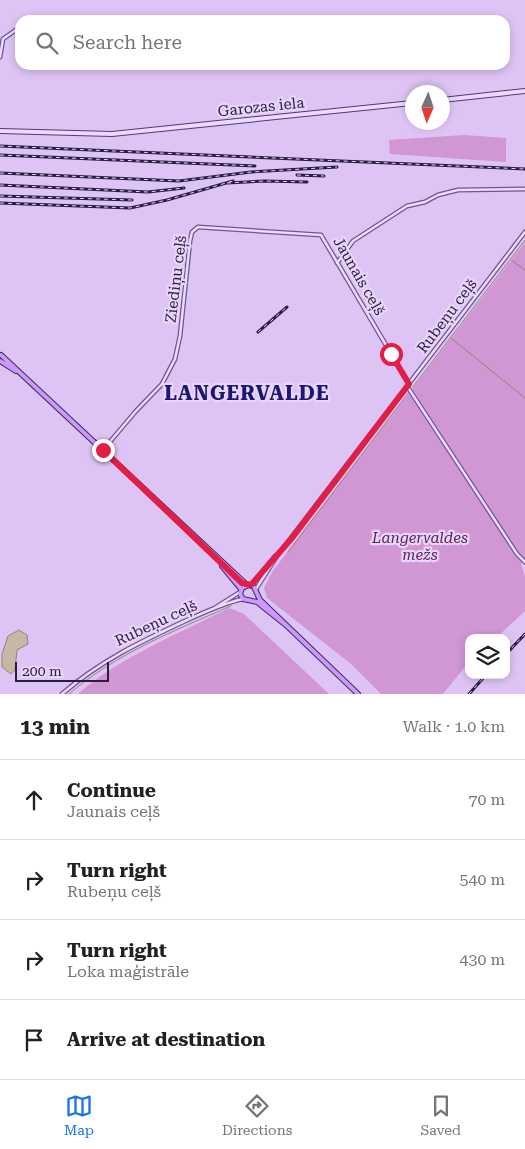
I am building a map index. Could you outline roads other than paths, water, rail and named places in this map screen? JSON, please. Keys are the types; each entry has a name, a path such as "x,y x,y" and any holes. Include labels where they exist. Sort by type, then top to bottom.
{"main road":[{"path":"450,99 525,91"},
{"name":"Garozas iela","path":"0,131 112,134 405,104"},
{"path":"0,350 0,358 28,380 214,556 256,589 256,595 252,600"},
{"path":"214,556 241,591 243,599 258,602 287,626"},
{"path":"241,591 249,585"},
{"path":"256,595 358,694"}],"street":[{"path":"0,57 3,39 15,31"},
{"path":"337,263 353,241 407,206 425,202 438,195 458,190 525,189"},
{"name":"Jaunais ceļš","path":"198,227 321,235 408,385 517,554 525,562"},
{"name":"Ziediņu ceļš","path":"103,450 162,384 175,359 180,336 190,241 192,232 198,227"},
{"name":"Rubeņu ceļš","path":"256,589 277,556 525,232"},
{"name":"Rubeņu ceļš","path":"249,585 277,556"},
{"name":"Rubeņu ceļš","path":"212,610 241,591"},
{"name":"Rubeņu ceļš","path":"62,694 114,655 212,610 243,599"}],"waterway":[{"path":"413,387 525,240"},
{"path":"511,260 525,270"},
{"path":"451,338 525,398"},
{"path":"288,552 409,392"},
{"path":"69,694 87,679 126,655 167,634 231,606"}],"railway":[{"path":"0,146 525,169"},
{"path":"0,155 255,166"},
{"path":"0,173 179,181 251,172 337,167"},
{"path":"297,175 324,176"},
{"path":"0,203 130,208 167,200 233,181"},
{"path":"227,183 264,181 307,182"},
{"path":"0,185 148,192 184,188"},
{"path":"0,196 132,200"},
{"path":"258,332 287,307"},
{"path":"510,650 525,634"},
{"path":"469,694 482,679"}],"district":[{"name":"LANGERVALDE","path":"247,393"}],"park label":[{"name":"Langervaldes mežs","path":"420,546"}]}
